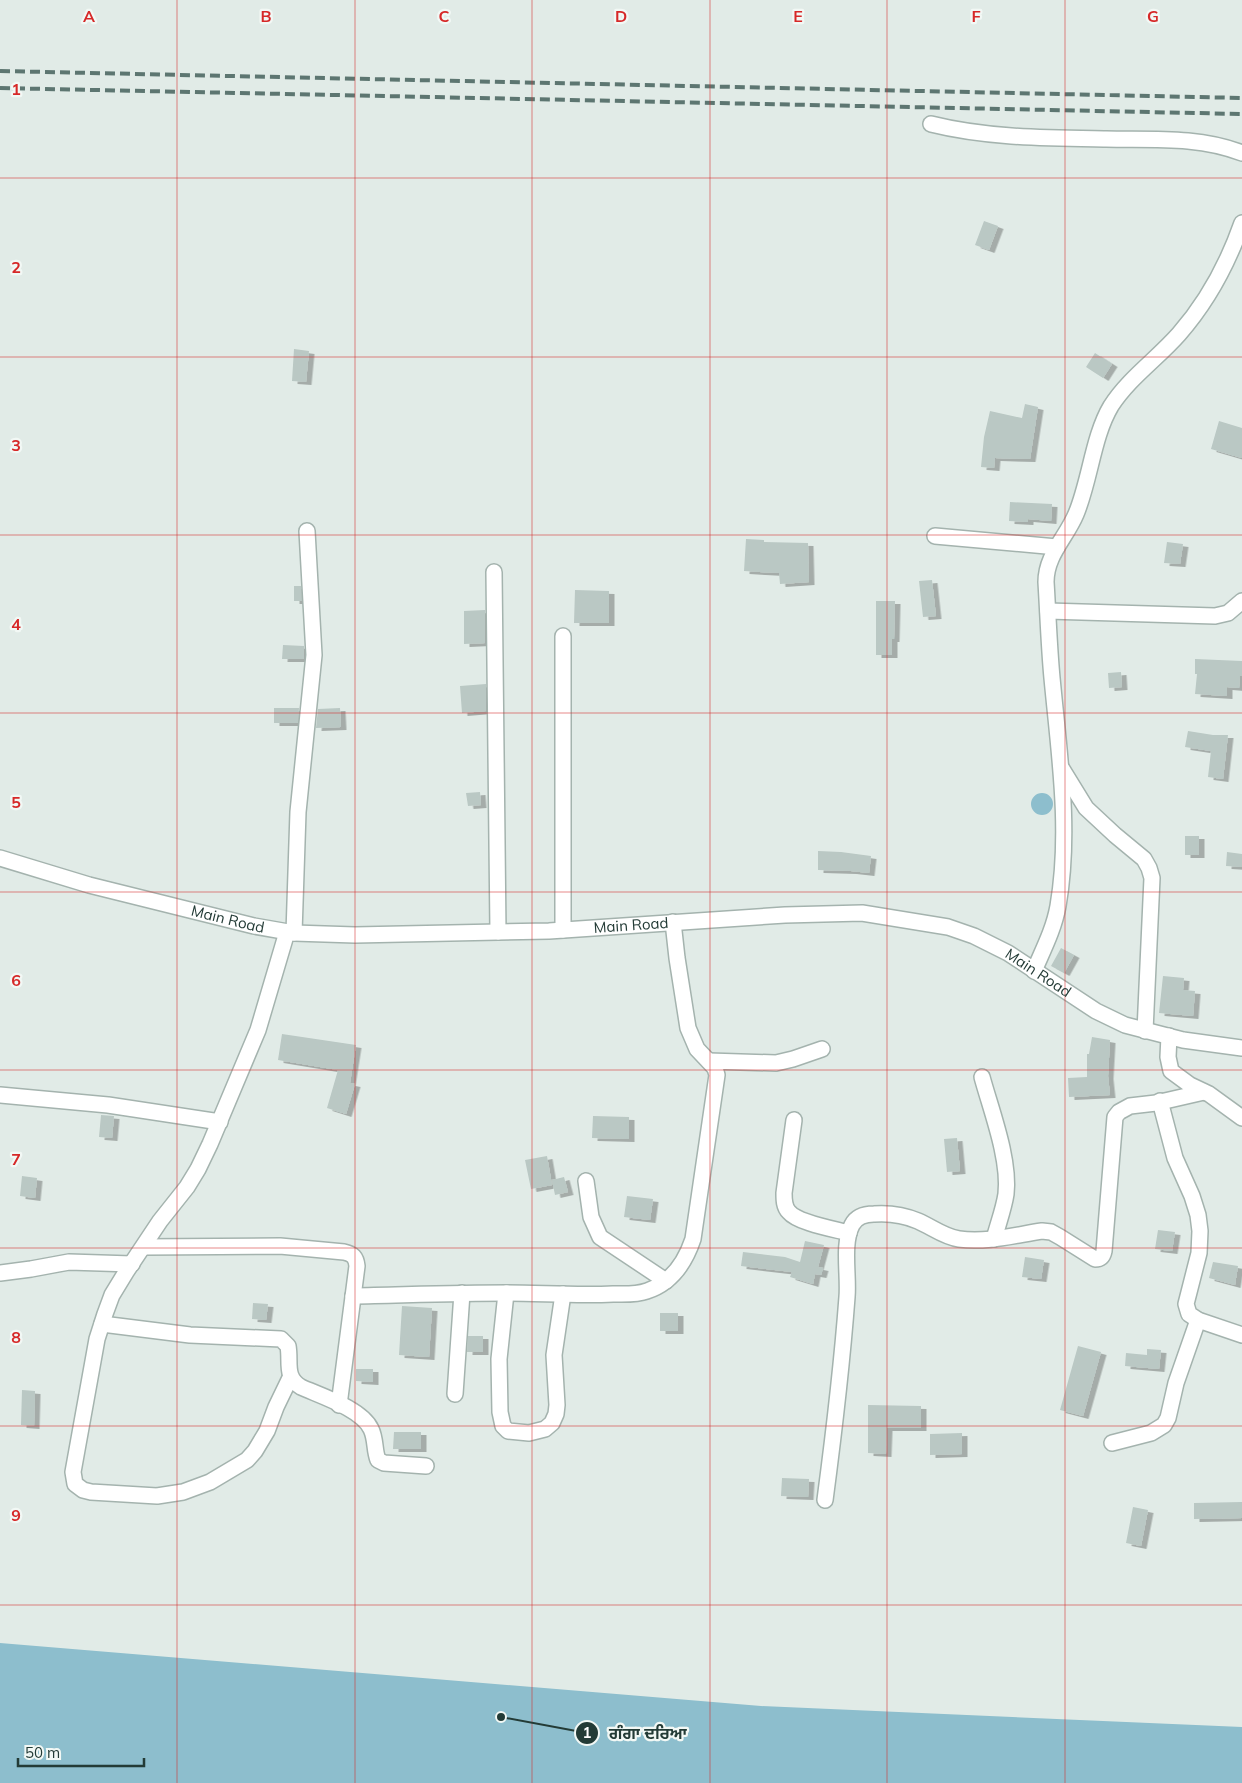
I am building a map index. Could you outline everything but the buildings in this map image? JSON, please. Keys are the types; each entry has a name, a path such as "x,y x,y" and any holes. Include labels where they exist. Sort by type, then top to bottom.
{"street":[{"path":"931,124 987,135 1171,139 1221,146 1242,153"},
{"path":"1034,971 1053,926 1062,879 1063,831 1060,766 1046,572 1057,546 1076,514 1102,425 1111,406 1126,386 1179,335 1198,310 1216,282 1233,247 1242,222"},
{"path":"102,1324 190,1335 276,1338 285,1341 288,1346 290,1378 267,1431 255,1451 247,1460 210,1482 183,1492 157,1496 83,1490 75,1484 73,1472 97,1339 102,1324 112,1295 160,1221 198,1169 220,1122 258,1030 291,932 298,812 314,655 307,531"},
{"path":"935,536 1057,546"},
{"path":"494,572 498,932"},
{"path":"1048,611 1215,616 1228,613 1242,601"},
{"path":"563,636 563,930"},
{"path":"1060,766 1086,808 1144,859 1149,868 1152,878 1145,1031"},
{"name":"Main Road","path":"0,858 98,888 254,926 291,932 355,934 563,930 785,915 862,913 948,927 974,936 999,949 1096,1011 1125,1025 1169,1036 1242,1048"},
{"path":"353,1296 462,1293 637,1294 648,1291 666,1281 679,1269 688,1255 693,1239 698,1196 717,1083 715,1068 697,1049 688,1028 676,958 673,922"},
{"path":"1169,1036 1168,1057 1171,1071 1242,1118"},
{"path":"708,1061 776,1063 822,1049"},
{"path":"982,1077 998,1135 1006,1177 1006,1194 994,1238"},
{"path":"824,1500 832,1447 847,1298 847,1245 852,1225 859,1217 872,1214 886,1214 911,1218 938,1232 959,1239 994,1238 1042,1231 1051,1232 1095,1259 1101,1257 1104,1251 1115,1117 1119,1112 1130,1106 1204,1092"},
{"path":"0,1095 98,1104 220,1122"},
{"path":"1160,1101 1175,1158 1192,1196 1198,1215 1200,1231 1199,1253 1186,1304 1189,1314 1198,1320 1242,1334"},
{"path":"794,1120 784,1193 784,1203 787,1210 798,1219 849,1233"},
{"path":"586,1181 591,1217 600,1236 666,1281"},
{"path":"144,1247 280,1246 344,1252 353,1255 356,1261 353,1296 339,1405"},
{"path":"0,1273 69,1262 132,1264"},
{"path":"455,1394 462,1293"},
{"path":"506,1293 499,1359 500,1412 504,1426 508,1430 529,1433 545,1429 552,1423 556,1414 554,1355 563,1294"},
{"path":"1112,1443 1151,1433 1164,1425 1168,1418 1176,1383 1198,1320"},
{"path":"290,1378 301,1387 354,1412 367,1422 375,1437 376,1454 381,1462 426,1466"}],"water":[{"path":"1042,793 1050,796 1053,804 1050,812 1042,815 1034,812 1031,804 1034,796"},
{"path":"0,1643 761,1706 1242,1727 1242,1783 0,1783"}],"railway":[{"path":"0,71 1242,98"},
{"path":"0,88 1242,114"}],"place":[{"name":"ਗੰਗਾ ਦਰਿਆ","path":"501,1717"}]}
